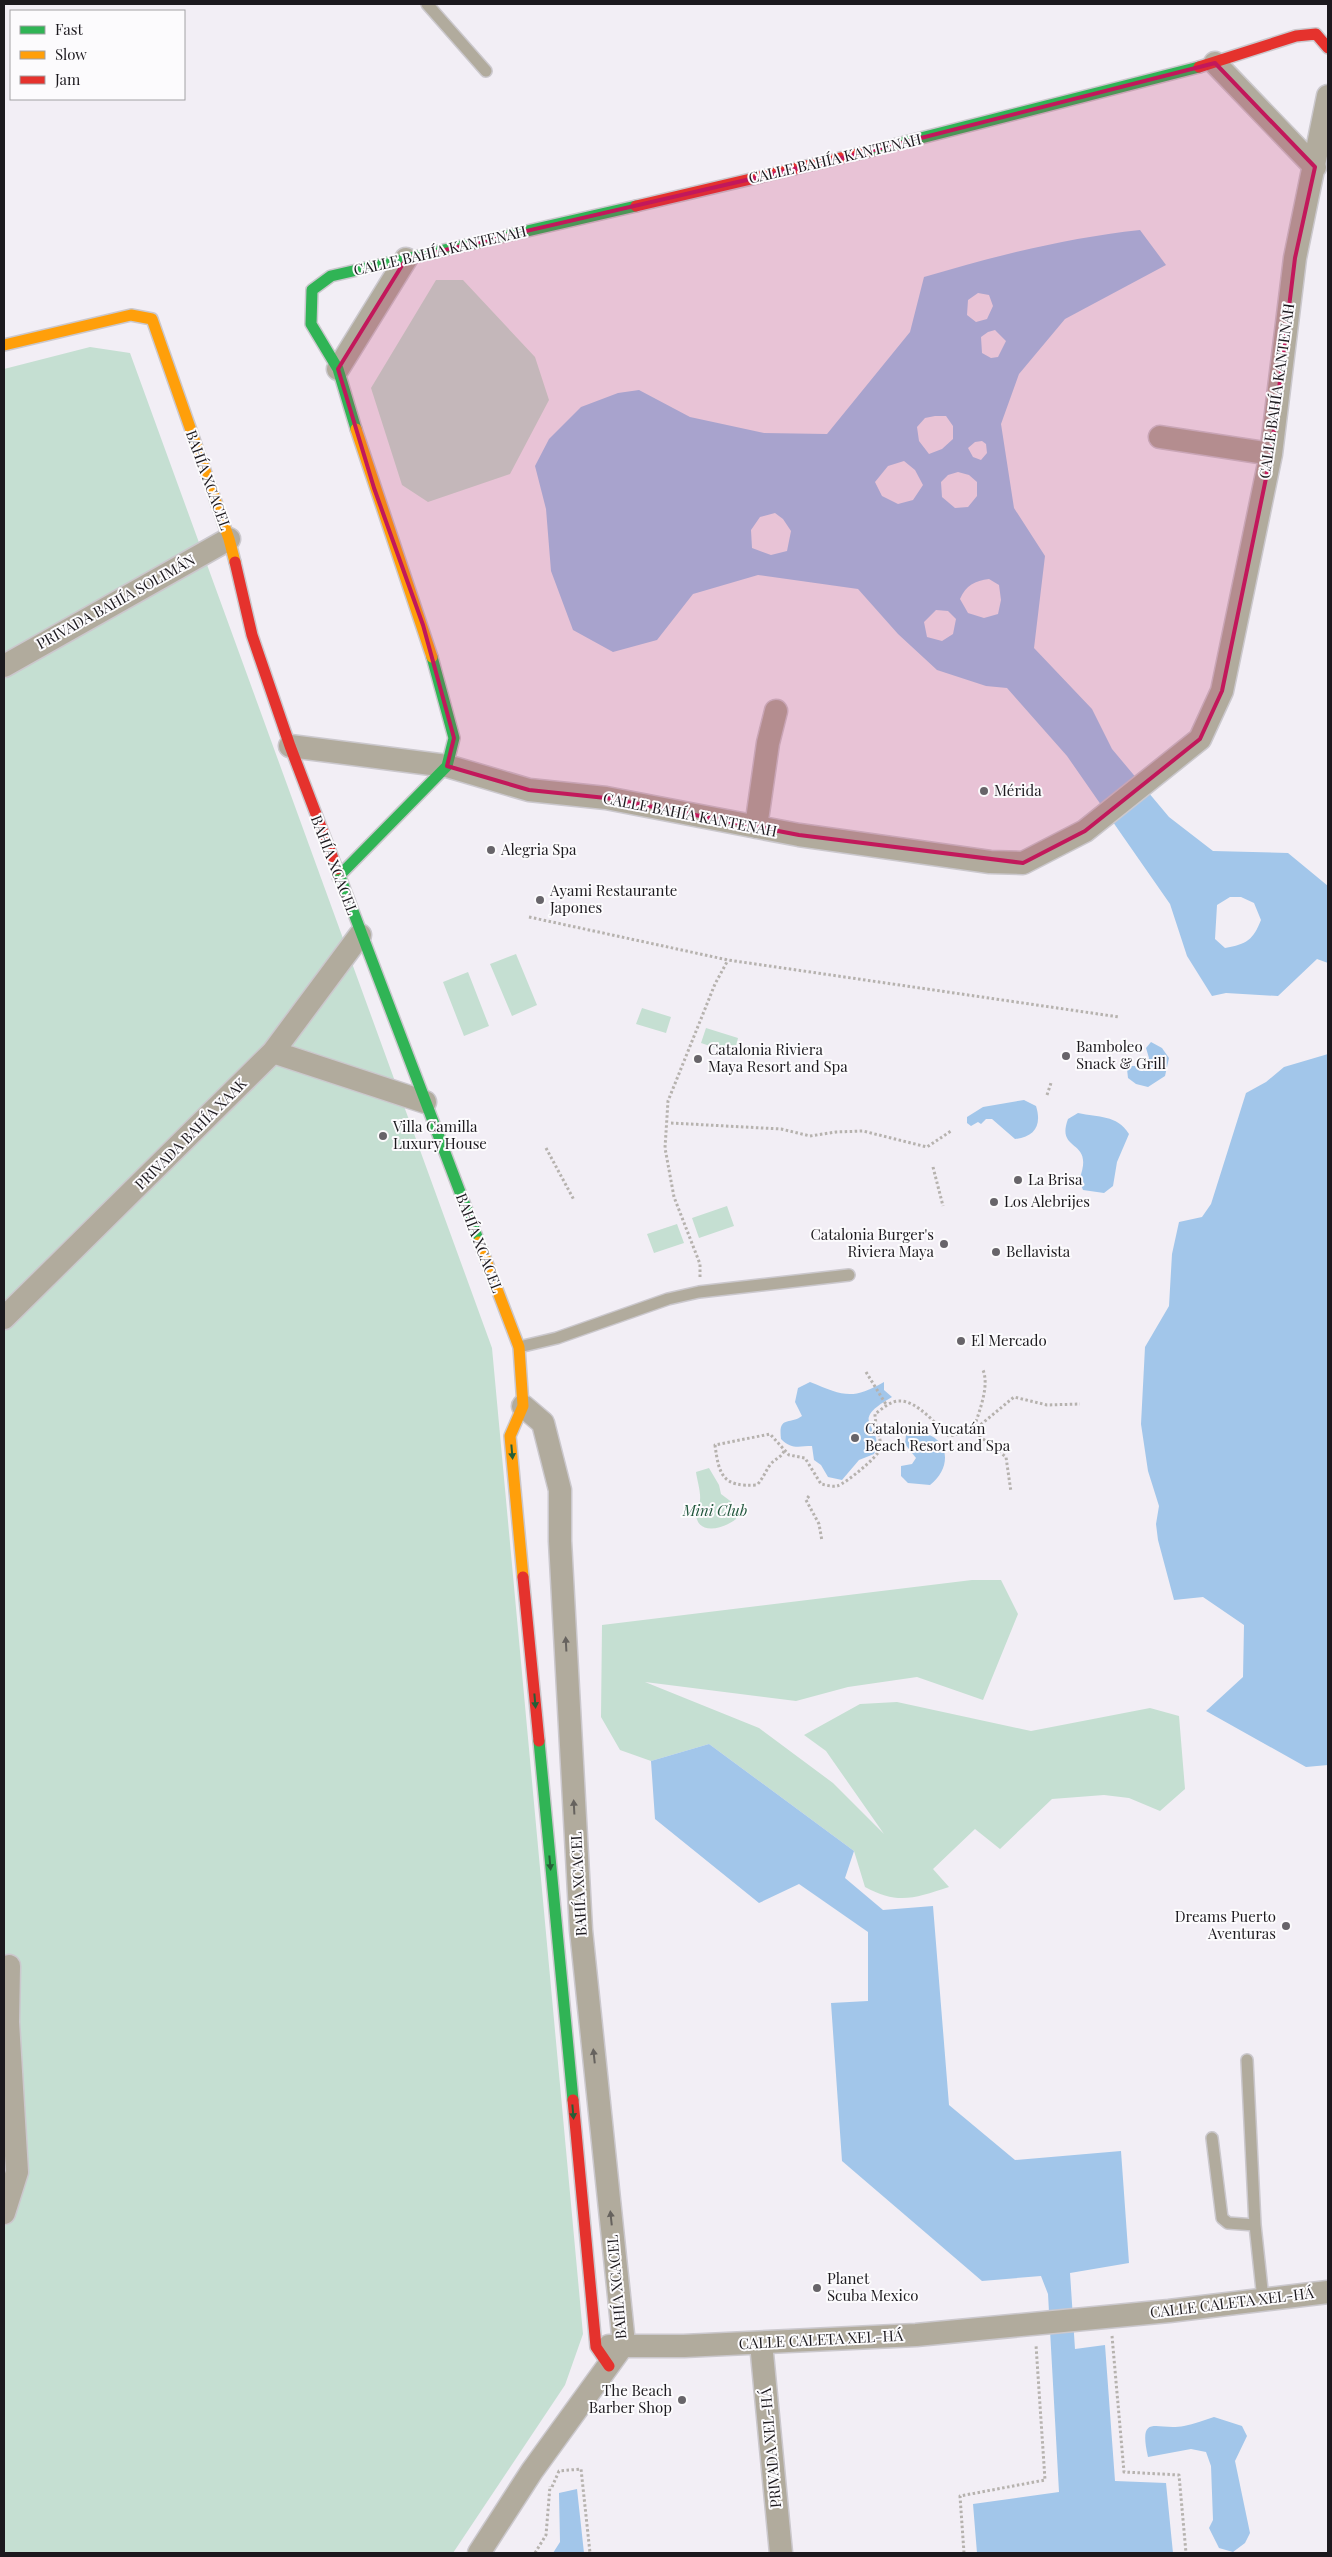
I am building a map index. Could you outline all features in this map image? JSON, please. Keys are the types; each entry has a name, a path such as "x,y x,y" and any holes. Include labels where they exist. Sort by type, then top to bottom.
{"street":[{"name":"CALLE BAHÍA KANTENAH","path":"338,369 311,324 312,290 331,276 854,155 1215,63 1296,36 1316,34 1328,48"},
{"path":"1215,63 1315,166"},
{"name":"CALLE BAHÍA KANTENAH","path":"290,746 447,766 529,790 606,798 756,827 990,862 1023,863 1085,831 1200,739 1222,691 1271,454 1295,258 1328,96"},
{"path":"338,877 447,766 454,738 423,625 374,488 338,369 406,259"},
{"name":"BAHÍA XCACEL","path":"4,345 131,315 152,319 229,539 252,635 290,746 360,935 519,1346 523,1406 510,1436 596,2347 609,2366"},
{"path":"1160,437 1271,454"},
{"name":"PRIVADA BAHÍA SOLIMÁN","path":"4,666 229,539"},
{"path":"756,827 768,744 776,711"},
{"name":"PRIVADA BAHÍA XAAK","path":"4,1318 274,1052 360,935"},
{"path":"274,1052 425,1102"},
{"name":"BAHÍA XCACEL","path":"479,2553 532,2471 624,2344 581,1930 560,1541 560,1490 543,1424 523,1406"},
{"path":"4,2213 17,2172 8,2022 10,1966"},
{"name":"CALLE CALETA XEL-HÁ","path":"596,2347 624,2344 684,2346 916,2335 1076,2320 1328,2292"},
{"name":"PRIVADA XEL-HÁ","path":"761,2343 781,2553"}],"lane":[{"path":"427,4 486,71"},
{"path":"519,1346 557,1338 668,1299 699,1292 849,1275"},
{"path":"1246,2060 1255,2225 1264,2299"},
{"path":"1212,2138 1222,2218 1228,2223 1255,2225"}],"path":[{"path":"529,917 728,960 1118,1017"},
{"path":"699,1292 700,1264 674,1197 665,1148 668,1102 715,984 728,960"},
{"path":"1047,1095 1051,1083"},
{"path":"671,1123 781,1129 810,1136 836,1132 864,1131 927,1147 951,1131"},
{"path":"546,1148 574,1200"},
{"path":"933,1167 943,1206"},
{"path":"973,1431 986,1376 983,1370"},
{"path":"866,1372 886,1404"},
{"path":"784,1451 781,1457 770,1465 766,1476 757,1485 741,1486 731,1483 722,1476 718,1466 715,1445 770,1434 789,1455 804,1458 821,1484 836,1486 850,1479 879,1451 880,1438 875,1414 886,1404 900,1400 912,1404 949,1436 973,1431 1014,1397 1047,1405 1080,1404"},
{"path":"973,1431 1006,1457 1011,1492"},
{"path":"809,1496 806,1500 819,1524 822,1541"},
{"path":"1110,2316 1124,2472 1179,2475 1186,2553"},
{"path":"964,2553 960,2496 1045,2480 1040,2322"},
{"path":"535,2553 546,2535 552,2487 559,2471 581,2469 590,2553"},
{"path":"532,2471 552,2487"}],"highlighted area":[{"path":"1215,63 1315,167 1295,258 1271,454 1222,691 1200,739 1085,831 1023,863 799,835 606,798 529,790 447,766 454,738 423,625 374,488 338,369 406,259 854,155"}],"green space":[{"path":"436,280 463,280 535,357 549,400 510,474 428,502 402,485 371,388"},
{"path":"90,347 130,353 492,1348 583,2334 565,2385 453,2553 4,2553 4,369"},
{"path":"516,954 537,1005 512,1016 490,964"},
{"path":"468,972 489,1026 464,1036 443,982"},
{"path":"642,1008 671,1017 666,1033 636,1024"},
{"path":"706,1028 738,1038 734,1054 701,1043"},
{"path":"727,1206 734,1226 699,1238 692,1218"},
{"path":"677,1224 684,1243 654,1253 647,1234"},
{"name":"Mini Club","path":"709,1468 719,1485 721,1494 733,1503 736,1519 718,1528 705,1528 700,1525 697,1519 696,1511 700,1503 700,1497 696,1472"},
{"path":"972,1580 1001,1580 1018,1614 983,1700 917,1677 848,1687 796,1701 645,1682 759,1728 833,1783 884,1834 826,1751 804,1735 860,1704 897,1702 1031,1731 1150,1708 1179,1716 1185,1789 1160,1811 1129,1798 1104,1795 1052,1799 1000,1849 975,1829 933,1869 949,1887 916,1897 897,1898 877,1893 865,1887 854,1851 709,1744 651,1761 620,1750 601,1717 602,1625"}],"water":[{"path":"1140,230 1166,265 1065,319 1019,374 1001,424 1014,508 1045,556 1034,648 1092,709 1112,749 1169,817 1213,851 1288,853 1328,886 1328,963 1317,959 1278,996 1226,993 1212,996 1187,956 1170,904 1067,756 1007,688 986,686 937,670 898,634 858,589 758,575 693,594 657,640 613,652 573,630 551,571 546,509 535,466 549,439 581,407 618,393 639,390 690,417 764,433 827,434 910,332 924,277 1031,249 1112,233","holes":["978,293 989,295 993,306 987,319 976,322 967,315 968,300","995,330 1006,341 998,357 991,358 982,353 981,337","946,416 953,426 953,439 942,449 929,454 919,441 917,427 925,418","982,441 986,444 987,453 981,460 973,457 968,448 975,442","904,461 915,470 923,485 913,500 898,504 882,496 875,482 888,466","958,472 969,475 977,482 977,496 968,507 955,508 942,497 941,482 948,475","775,513 783,519 791,531 787,551 771,555 752,548 751,530 760,517","989,579 999,585 1001,600 998,614 984,618 968,613 960,599 971,584","936,610 948,611 956,619 953,634 942,641 927,637 924,622","1230,897 1241,897 1254,903 1261,920 1252,937 1244,943 1225,948 1215,939 1217,905"]},
{"path":"1151,1042 1162,1048 1169,1058 1165,1076 1148,1087 1136,1084 1128,1078 1127,1069 1130,1066 1139,1066 1147,1063 1149,1058 1146,1048"},
{"path":"1328,1054 1328,1765 1306,1767 1206,1711 1243,1677 1244,1625 1203,1597 1174,1600 1158,1540 1156,1524 1159,1506 1148,1471 1141,1424 1145,1347 1169,1306 1172,1254 1179,1222 1202,1217 1211,1204 1246,1093 1266,1082 1284,1067"},
{"path":"1024,1100 1036,1106 1038,1113 1035,1129 1028,1136 1015,1139 992,1119 986,1119 981,1124 978,1122 971,1126 967,1123 967,1117 983,1107"},
{"path":"1078,1113 1113,1120 1129,1134 1117,1162 1113,1186 1104,1193 1083,1190 1079,1180 1083,1166 1083,1157 1080,1151 1070,1142 1065,1130 1068,1119"},
{"path":"810,1382 839,1393 855,1394 884,1382 884,1390 892,1397 878,1406 871,1413 869,1419 877,1444 874,1454 859,1460 842,1480 828,1477 821,1465 814,1460 812,1446 792,1446 781,1439 781,1427 783,1424 802,1416 795,1402 798,1388"},
{"path":"918,1432 937,1439 945,1453 942,1470 930,1485 908,1483 901,1476 901,1466 912,1464 916,1458 905,1444 906,1435"},
{"path":"709,1744 854,1851 845,1878 883,1910 933,1906 949,2105 1015,2160 1121,2151 1129,2263 1070,2273 1075,2349 1105,2345 1115,2481 1166,2483 1173,2553 977,2553 973,2504 1059,2492 1048,2294 1041,2276 982,2281 842,2161 831,2003 868,2001 868,1932 799,1884 759,1903 655,1819 651,1761"},
{"path":"1214,2417 1242,2426 1247,2436 1235,2461 1250,2533 1245,2543 1233,2552 1219,2548 1209,2528 1213,2520 1211,2466 1206,2452 1191,2449 1148,2457 1146,2443 1145,2434 1152,2426 1184,2426"},
{"path":"577,2489 584,2553 553,2553 560,2542 559,2493"}],"traffic: fast":[{"path":"866,152 1199,67"},
{"path":"356,429 338,369 311,324 312,290 331,276 636,206"},
{"path":"338,877 447,766 454,738 432,657"},
{"path":"337,869 479,1242"},
{"path":"539,1741 573,2100"}],"traffic: slow":[{"path":"4,345 131,315 152,319 229,539 235,562"},
{"path":"356,429 432,657"},
{"path":"479,1242 519,1347 523,1406 510,1436 523,1577"}],"traffic: jam":[{"path":"1199,67 1296,36 1316,34 1328,48"},
{"path":"636,206 866,152"},
{"path":"235,562 252,635 290,746 337,869"},
{"path":"523,1577 539,1741"},
{"path":"573,2100 596,2347 609,2366"}],"place":[{"name":"Mérida","path":"984,791"},
{"name":"Alegria Spa","path":"491,850"},
{"name":"Ayami Restaurante Japones","path":"540,900"},
{"name":"Bamboleo Snack & Grill","path":"1066,1056"},
{"name":"Catalonia Riviera Maya Resort and Spa","path":"698,1059"},
{"name":"Villa Camilla Luxury House","path":"383,1136"},
{"name":"La Brisa","path":"1018,1180"},
{"name":"Los Alebrijes","path":"994,1202"},
{"name":"Catalonia Burger's Riviera Maya","path":"944,1244"},
{"name":"Bellavista","path":"996,1252"},
{"name":"El Mercado","path":"961,1341"},
{"name":"Catalonia Yucatán Beach Resort and Spa","path":"855,1438"},
{"name":"Dreams Puerto Aventuras","path":"1286,1926"},
{"name":"Planet Scuba Mexico","path":"817,2288"},
{"name":"The Beach Barber Shop","path":"682,2400"}]}
